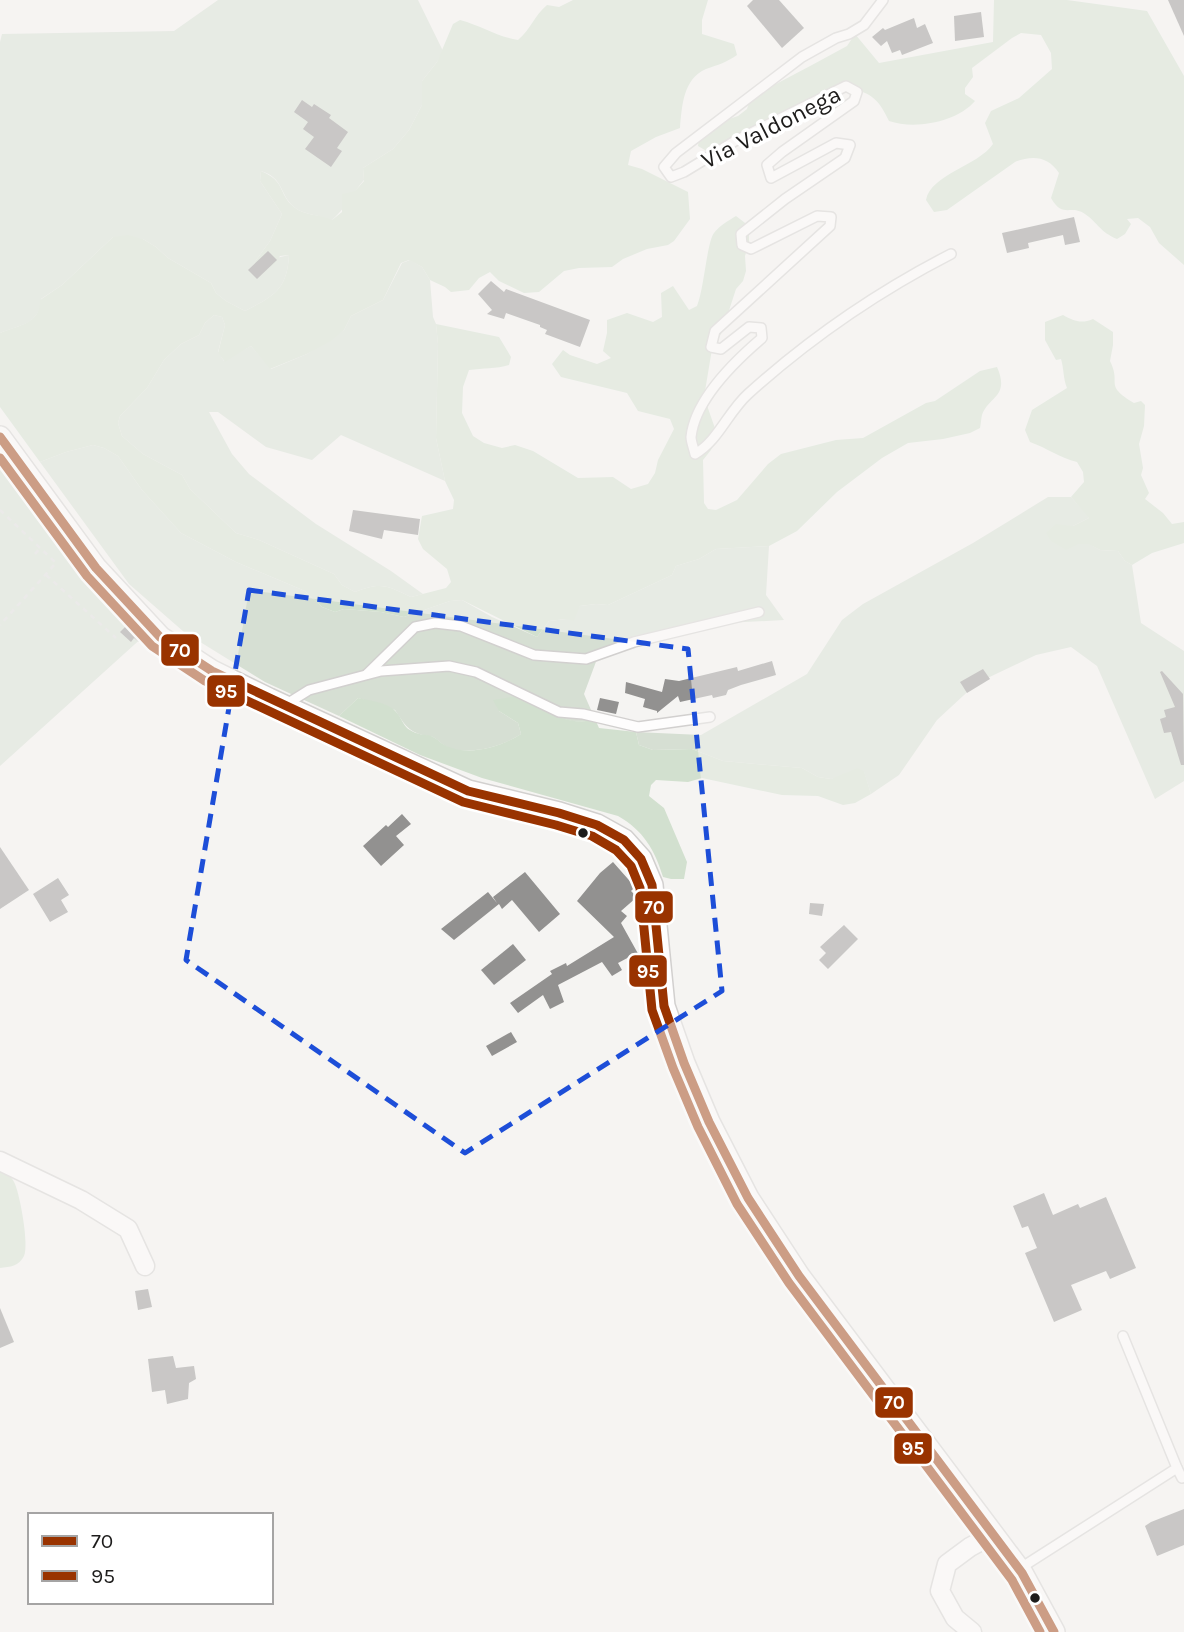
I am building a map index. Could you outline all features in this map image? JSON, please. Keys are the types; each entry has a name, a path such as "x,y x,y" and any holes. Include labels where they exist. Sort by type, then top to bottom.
{"street":[{"path":"0,437 96,568 160,638 212,671 468,792 559,813 597,825 624,840 641,859 652,885 664,1006 709,1122 748,1198 799,1276 1019,1569 1054,1632"},
{"path":"0,1161 80,1200 128,1229 145,1266"},
{"path":"972,1632 955,1618 940,1591 947,1564 994,1534"}],"lane":[{"name":"Via Valdonega","path":"883,0 864,25 802,57 676,153 664,167 671,177 684,172 735,141 846,86 857,92 855,101 767,165 771,177 836,143 850,145 845,158 794,192 741,234 742,245 751,249 817,216 831,218 830,226 715,331 711,346 721,349 749,327 761,328 762,338 733,364 710,392 698,415 691,438 695,454 706,448 745,397 787,361 904,278 951,254"},
{"path":"365,676 415,627 435,623 461,626 534,655 586,659 634,642 759,612"},
{"path":"283,706 309,690 381,671 449,666 475,672 559,712 583,714 638,727 710,716"},
{"path":"1123,1336 1182,1478"},
{"path":"1019,1569 1177,1468"}],"path":[{"path":"0,510 56,563 0,625"},
{"path":"35,554 40,548"},
{"path":"46,575 116,638"}],"highlighted area":[{"path":"249,590 688,649 722,991 465,1153 186,960"}],"shaded area":[{"path":"218,0 418,0 443,51 422,81 422,105 409,130 393,149 363,168 364,180 331,221 294,207 278,182 261,171 260,181 282,214 270,241 254,263 289,255 288,267 277,290 245,311 216,293 211,283 168,258 143,239 113,237 62,285 41,299 33,319 0,333 2,34 174,31"},
{"path":"410,260 422,267 430,280 438,344 436,438 445,481 341,435 312,460 266,447 218,412 209,412 232,454 249,474 316,524 423,594 411,597 378,586 355,592 342,585 334,574 259,540 236,533 190,489 182,475 143,454 122,436 118,423 120,416 147,388 164,360 181,344 199,335 205,323 214,315 222,317 225,325 218,352 224,361 251,346 271,369 307,354 344,330 351,316 383,300 402,263"},
{"path":"93,445 118,456 142,490 181,533 236,562 305,591 322,607 335,612 344,609 404,617 450,601 462,600 537,637 549,621 566,619 580,606 608,605 672,575 676,566 699,559 716,549 769,546 766,595 784,620 706,624 597,659 584,694 595,719 575,722 566,720 524,695 499,711 518,723 521,734 488,748 452,749 433,737 413,732 395,710 358,698 339,716 265,682 184,632 129,584 40,462"},
{"path":"0,451 109,603 145,635 0,766"},
{"path":"1048,497 1071,497 1089,518 1073,526 1079,544 1089,544 1100,550 1118,551 1125,561 1132,565 1141,623 1184,651 1184,781 1155,799 1097,666 1071,647 1036,655 977,683 937,720 899,775 871,794 864,772 831,779 818,777 802,768 723,761 692,749 653,750 639,745 636,732 701,735 807,674 842,620 863,604 973,543"}],"green space":[{"path":"573,0 708,0 702,20 702,34 734,44 737,55 698,74 688,86 680,128 631,151 628,165 688,192 690,219 674,241 623,259 612,267 564,271 539,292 524,293 499,281 490,272 479,278 469,290 451,292 430,280 422,267 409,260 401,263 383,300 351,316 344,330 331,341 270,369 251,346 225,362 218,353 225,325 222,317 214,315 205,323 199,335 181,344 164,360 147,388 120,416 118,423 122,436 143,454 182,475 190,489 236,533 259,540 334,574 342,585 355,592 383,586 411,597 446,588 451,582 447,569 423,549 418,539 422,516 453,509 454,500 445,481 436,438 436,324 499,337 511,357 509,365 469,370 463,387 462,413 473,436 484,443 502,448 515,445 533,451 578,478 613,477 631,489 648,484 674,429 670,419 638,411 627,393 561,377 552,364 563,350 597,364 611,358 603,351 607,320 627,313 653,322 662,317 661,293 673,286 689,310 697,306 714,233 736,216 749,226 749,243 743,281 736,289 722,332 712,349 704,397 717,434 711,450 703,460 704,503 708,509 716,510 737,500 768,464 781,454 836,440 863,438 926,403 935,401 980,371 997,367 1000,390 985,409 980,428 943,439 908,443 882,458 837,492 797,531 769,546 716,549 699,559 676,566 672,575 608,605 580,606 574,621 549,621 537,637 462,600 450,601 404,617 344,609 335,612 322,607 305,591 236,562 181,533 142,490 118,456 104,448 93,445 40,462 0,407 0,333 32,319 39,308 40,300 62,285 113,237 128,235 143,239 156,247 168,258 211,283 216,293 226,301 245,311 264,301 282,284 289,255 280,256 274,265 258,270 254,263 270,241 282,214 260,181 261,171 278,183 294,207 332,220 342,212 342,194 355,191 364,181 363,168 393,149 409,130 422,105 422,81 437,62 453,24 460,20 518,40 547,5 559,7"},
{"path":"994,0 1067,0 1147,11 1184,76 1184,265 1159,243 1150,227 1138,218 1127,219 1131,224 1125,234 1117,239 1080,211 1059,208 1051,198 1059,173 1050,163 1039,158 1015,162 947,210 934,212 926,200 936,183 986,152 993,144 985,123 991,111 1019,98 1052,69 1051,53 1041,35 1021,33 972,68 973,77 965,88 965,94 975,101 947,119 911,125 889,121 882,108 869,95 848,89 772,123 727,151 710,153 698,146 699,138 720,122 738,116 747,109 751,96 764,85 776,84 847,46 855,34 879,63 993,42"},
{"path":"1063,315 1078,321 1093,319 1113,332 1110,361 1116,388 1134,403 1141,401 1145,405 1144,426 1139,444 1143,468 1141,475 1149,493 1145,499 1172,524 1184,522 1184,543 1152,553 1132,565 1125,561 1118,551 1100,550 1088,544 1079,544 1066,550 1051,541 1046,533 1056,524 1073,526 1089,518 1071,497 1084,482 1083,472 1077,462 1030,442 1025,430 1032,410 1067,388 1061,359 1056,360 1045,340 1045,322"},
{"path":"524,695 549,712 566,719 595,719 599,728 636,732 639,745 653,750 692,749 723,761 802,768 818,777 831,779 857,768 864,771 871,794 855,803 843,805 818,796 782,795 702,778 688,782 656,780 651,785 649,796 664,808 687,862 684,879 671,879 663,877 652,850 641,834 618,816 482,778 420,755 339,716 358,698 379,702 394,709 406,727 413,732 431,736 458,750 477,750 496,746 521,734 518,723 499,711 493,700"},
{"path":"0,1168 15,1184 25,1231 25,1250 20,1262 0,1268"}],"building":[{"path":"753,0 779,0 804,28 782,48 747,6"},
{"path":"1168,0 1184,0 1184,36"},
{"path":"981,12 984,37 955,41 954,16"},
{"path":"914,18 917,28 925,24 933,43 902,55 900,50 892,53 887,41 881,46 872,37 883,28 885,30"},
{"path":"302,100 331,115 329,118 348,132 337,148 342,151 331,167 305,149 314,137 303,129 308,122 294,112"},
{"path":"1074,217 1080,242 1065,245 1063,235 1028,243 1029,248 1007,253 1002,233"},
{"path":"268,251 277,260 257,279 248,270"},
{"path":"491,281 504,292 506,289 590,320 580,347 545,334 547,330 540,325 506,313 504,319 487,314 492,310 478,294"},
{"path":"353,510 420,519 418,535 384,530 382,539 349,531"},
{"path":"129,623 143,638 139,642 134,638 131,642 120,632"},
{"path":"772,661 776,675 741,685 728,690 726,695 713,698 712,695 680,702 678,696 657,713 643,707 645,699 625,693 626,682 662,692 665,679 679,681 737,667 738,671"},
{"path":"983,669 990,679 967,693 960,682"},
{"path":"1162,671 1183,694 1184,765 1181,765 1171,732 1164,733 1160,719 1166,717 1164,710 1175,707 1160,672"},
{"path":"600,698 619,702 616,714 597,710"},
{"path":"402,814 411,824 396,836 404,845 381,866 363,846"},
{"path":"0,847 29,890 0,909"},
{"path":"613,862 635,887 631,891 637,897 621,911 627,916 621,923 641,959 639,961 633,955 618,963 622,970 612,976 602,962 558,985 564,1002 550,1009 543,995 518,1013 510,1003 552,974 550,971 566,963 567,966 614,937 577,901"},
{"path":"525,872 560,914 539,932 512,900 502,909 499,904 454,940 441,929 488,892 497,903 493,897"},
{"path":"58,878 69,895 61,900 68,912 50,922 33,894"},
{"path":"810,903 824,904 822,916 809,914"},
{"path":"844,925 858,939 828,969 819,960 826,953 820,947"},
{"path":"513,944 526,960 494,985 481,970"},
{"path":"511,1032 517,1042 492,1056 486,1046"},
{"path":"1044,1193 1053,1215 1078,1204 1080,1208 1106,1197 1136,1268 1110,1279 1106,1271 1071,1285 1082,1310 1054,1322 1025,1253 1037,1248 1028,1226 1022,1228 1013,1206"},
{"path":"148,1289 152,1307 138,1310 135,1291"},
{"path":"0,1308 14,1342 0,1348"},
{"path":"173,1356 176,1368 194,1366 196,1379 189,1383 188,1399 167,1404 165,1390 152,1392 148,1359"},
{"path":"1184,1509 1184,1545 1157,1556 1145,1526"}],"transit line":[{"name":"70","path":"0,437 96,568 160,637 212,671 468,791 597,825 624,840 641,859 652,885 664,1006 709,1122 748,1198 799,1276 1022,1573 1054,1632"},
{"name":"95","path":"0,458 87,576 152,646 205,681 463,802 592,836 616,850 631,866 640,888 652,1010 698,1127 737,1204 789,1283 1012,1580 1040,1632"}]}
